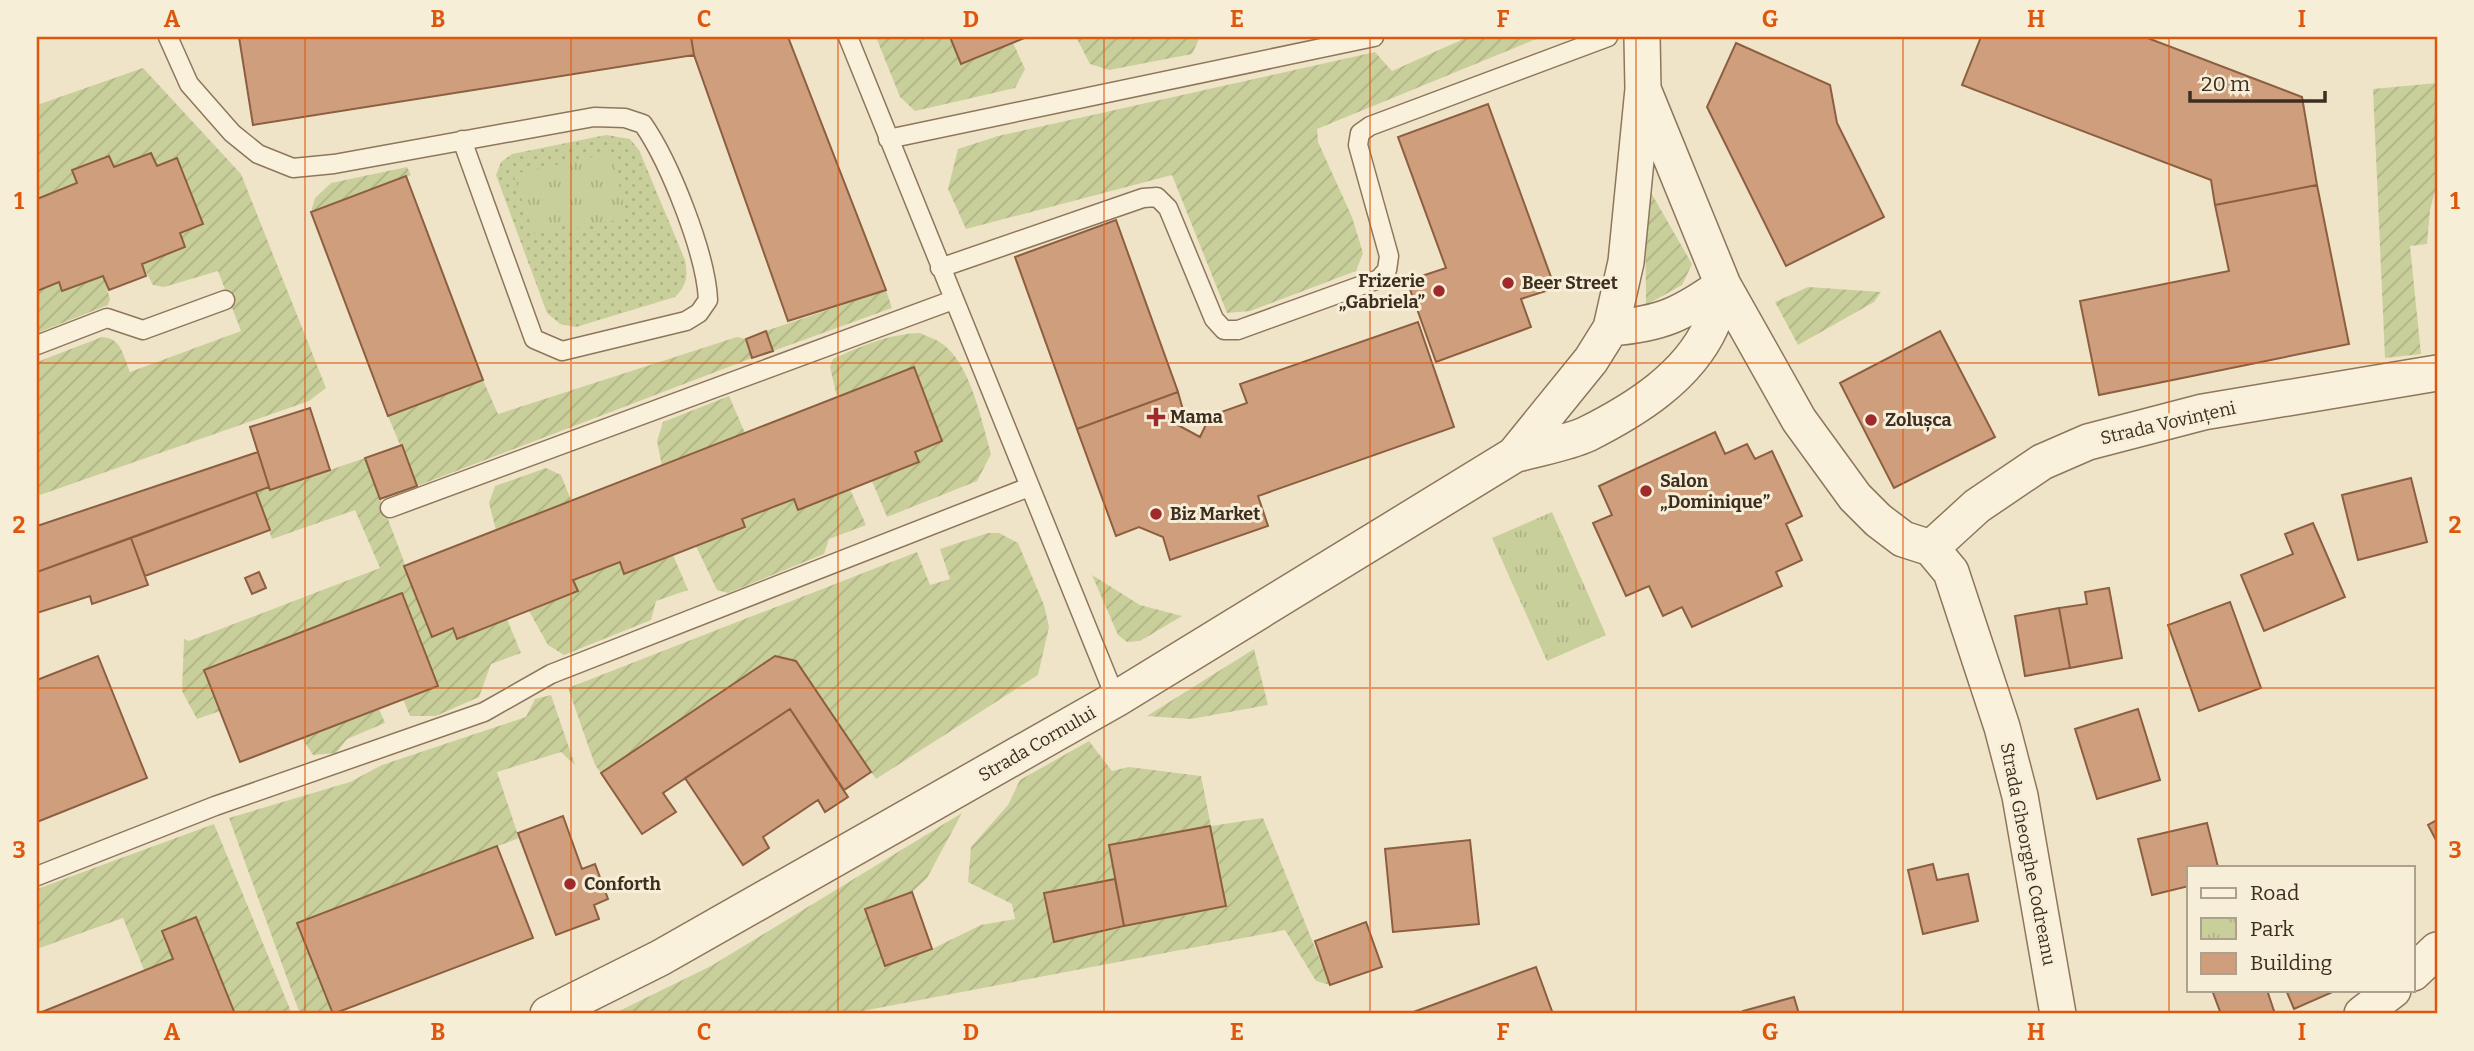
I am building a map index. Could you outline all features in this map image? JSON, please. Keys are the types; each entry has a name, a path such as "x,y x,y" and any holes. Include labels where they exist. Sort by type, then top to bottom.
{"street":[{"path":"1514,455 1591,360 1611,328 1626,262 1643,89 1642,37"},
{"path":"1643,89 1723,285 1799,420 1855,497 1903,539 1931,548"},
{"path":"1611,328 1650,325 1688,310 1723,285"},
{"path":"1514,455 1585,435 1668,384 1691,360 1711,326 1723,285"},
{"name":"Strada Vovințeni","path":"1931,548 1977,506 2042,462 2088,442 2203,412 2437,373"},
{"name":"Strada Cornului","path":"548,1014 660,958 1115,699 1514,455"},
{"name":"Strada Gheorghe Codreanu","path":"1931,548 1951,572 2003,727 2020,796 2057,1014"},
{"path":"2414,972 2437,950"},
{"path":"2362,1014 2390,992"}],"lane":[{"path":"168,37 189,84 232,133 258,154 293,168 334,164 462,140 594,117 625,118 643,124 666,165 702,260 708,300 699,313 686,321 592,346 562,351 534,339 462,140"},
{"path":"848,37 1115,699"},
{"path":"888,139 1374,37"},
{"path":"940,268 1143,198 1157,197 1168,208 1214,319 1224,330 1238,330 1379,279 1387,270 1389,257 1357,145 1360,133 1370,126 1608,37"},
{"path":"37,345 107,318 143,330 225,300"},
{"path":"390,508 953,300"},
{"path":"37,876 215,806 484,712 551,674 1029,487"}],"green space":[{"path":"876,37 950,37 962,63 1013,43 1025,69 1015,88 915,111 900,97"},
{"path":"1076,37 1200,37 1192,54 1109,70 1090,64"},
{"path":"1468,37 1541,37 1317,129 1318,142 1352,217 1363,253 1356,271 1250,311 1227,313 1172,175 966,229 948,189 958,149 998,136 1375,52 1392,71"},
{"path":"143,68 241,174 326,388 309,401 37,496 37,362 102,337 118,344 130,372 241,331 218,271 164,287 153,285 142,264 184,248 180,233 203,224 177,158 157,166 151,153 114,167 109,156 72,170 77,183 37,199 37,105"},
{"path":"2437,83 2437,183 2430,210 2427,244 2410,246 2421,354 2385,358 2373,89"},
{"path":"606,135 630,139 639,150 685,260 686,280 675,297 576,327 560,324 547,313 496,175 501,162 512,154"},
{"path":"611,153 627,218 566,231 564,225 534,234 513,174"},
{"path":"407,167 411,175 311,212 315,198 331,183"},
{"path":"1650,191 1692,264 1682,285 1646,305 1645,203"},
{"path":"103,276 110,299 108,305 37,333 37,291 59,282 63,291"},
{"path":"1808,287 1881,292 1874,302 1798,345 1775,302"},
{"path":"886,290 892,308 773,351 766,331"},
{"path":"920,333 943,344 962,367 979,411 991,454 977,481 887,517 872,481 919,462 915,452 942,440 914,367 837,397 830,367 833,359 865,345 886,338"},
{"path":"737,337 746,339 752,358 417,486 388,416 483,380 498,414"},
{"path":"729,396 745,433 662,466 657,441 663,422"},
{"path":"365,458 432,636 453,628 457,639 507,619 521,653 491,664 479,697 436,716 410,716 403,699 438,686 402,593 220,711 197,719 182,691 184,639 189,641 380,568 355,510 272,539 256,492 269,487 271,490"},
{"path":"546,468 561,475 571,500 496,530 489,503 495,486"},
{"path":"850,489 866,525 829,539 824,554 728,593 717,590 696,546 745,527 742,519 794,499 798,510"},
{"path":"1552,512 1606,635 1547,661 1492,538"},
{"path":"988,533 999,533 1018,543 1044,605 1049,627 1038,675 876,779 796,660 775,656 601,773 595,765 568,688 917,552 930,585 950,579 940,549"},
{"path":"673,555 688,590 656,601 651,620 564,655 548,645 529,611 577,592 573,580 620,562 625,574"},
{"path":"1092,575 1140,605 1182,616 1140,641 1127,642 1118,635"},
{"path":"1254,649 1268,705 1191,719 1147,716"},
{"path":"551,695 575,765 561,752 497,772 519,838 298,923 333,1014 300,1014 229,818 350,782 382,765 526,717 535,699"},
{"path":"379,709 385,723 347,739 336,753 313,755 302,738"},
{"path":"1089,741 1112,771 1129,767 1201,776 1211,826 1263,818 1330,985 1316,981 1285,930 847,1014 613,1014 711,966 962,813 927,878 912,892 865,909 885,965 932,949 981,925 1015,919 1012,904 968,882 971,847 1008,805 1020,780","holes":["1210,826 1225,906 1054,942 1044,893 1115,879 1109,845"]},
{"path":"214,824 292,1014 235,1014 196,917 162,931 173,959 144,970 123,918 37,949 37,889"}],"building":[{"path":"239,37 691,37 694,55 253,125"},
{"path":"691,37 788,37 886,290 788,321 694,55"},
{"path":"950,37 1027,37 961,64"},
{"path":"1981,37 2145,37 2302,97 2317,185 2215,205 2211,180 1962,85"},
{"path":"1736,43 1830,85 1837,123 1884,217 1786,266 1707,107"},
{"path":"1488,104 1555,288 1521,299 1531,327 1436,362 1407,281 1446,268 1398,137"},
{"path":"151,153 157,166 177,158 203,224 180,233 185,247 142,264 146,276 109,290 103,276 62,291 59,282 37,291 37,199 77,183 72,170 109,156 114,167"},
{"path":"406,176 483,380 388,416 311,212"},
{"path":"2317,185 2349,344 2099,395 2080,301 2229,271 2215,205"},
{"path":"1116,220 1178,392 1077,429 1015,257"},
{"path":"1418,322 1454,427 1258,496 1268,526 1170,560 1163,537 1139,527 1116,536 1077,429 1178,392 1183,410 1176,424 1200,437 1210,416 1247,403 1240,384"},
{"path":"766,331 773,351 752,358 746,339"},
{"path":"1940,331 1995,437 1894,488 1840,383"},
{"path":"914,367 942,441 915,452 919,462 798,510 794,499 742,519 745,527 624,574 620,562 573,580 578,591 457,639 453,628 432,637 404,566"},
{"path":"310,408 330,470 270,490 250,427"},
{"path":"1715,432 1725,454 1747,444 1755,459 1772,451 1802,516 1786,524 1802,560 1776,572 1782,586 1692,627 1682,607 1663,616 1649,586 1626,596 1593,523 1612,515 1599,486"},
{"path":"402,445 417,486 380,499 365,458"},
{"path":"258,452 269,487 37,572 37,526"},
{"path":"2411,478 2427,542 2358,560 2342,495"},
{"path":"256,492 270,530 145,576 131,538"},
{"path":"2313,523 2345,597 2264,631 2241,575 2293,554 2285,534"},
{"path":"131,538 148,585 92,604 90,596 37,613 37,572"},
{"path":"259,572 266,588 252,594 245,578"},
{"path":"2109,588 2122,658 2070,668 2059,608 2087,604 2085,592"},
{"path":"402,593 438,686 240,762 204,670"},
{"path":"2230,602 2261,688 2199,711 2168,625"},
{"path":"2059,608 2070,668 2025,676 2015,616"},
{"path":"98,656 147,778 37,822 37,680"},
{"path":"775,656 796,661 871,772 844,790 790,709 663,793 676,812 642,834 601,773"},
{"path":"790,709 848,797 825,812 818,800 763,837 769,848 743,865 685,778"},
{"path":"2138,709 2160,780 2097,799 2075,729"},
{"name":"Conforth","path":"563,816 582,869 595,864 608,899 594,905 599,919 556,935 518,833"},
{"path":"2437,820 2437,842 2428,825"},
{"path":"2207,823 2218,866 2187,866 2187,886 2152,895 2138,839"},
{"path":"1210,826 1226,906 1124,926 1109,845"},
{"path":"1470,840 1479,924 1393,932 1385,849"},
{"path":"497,846 533,938 333,1014 297,923"},
{"path":"1933,864 1937,880 1968,874 1978,921 1923,934 1908,870"},
{"path":"1115,879 1124,926 1054,942 1044,893"},
{"path":"912,892 932,949 885,966 865,909"},
{"path":"196,917 235,1014 37,1014 173,959 162,931"},
{"path":"1366,922 1382,967 1330,985 1315,941"},
{"path":"1536,967 1553,1014 1408,1014"},
{"path":"2213,992 2268,992 2275,1014 2221,1014"},
{"path":"2287,992 2333,992 2294,1009"},
{"path":"1794,997 1799,1014 1743,1014 1743,1011"}],"place":[{"name":"Beer Street","path":"1508,283"},
{"name":"Frizerie „Gabriela”","path":"1439,291"},
{"name":"Mama","path":"1156,417"},
{"name":"Zolușca","path":"1871,420"},
{"name":"Salon „Dominique”","path":"1646,491"},
{"name":"Biz Market","path":"1156,514"},
{"name":"Conforth","path":"570,884"}]}
